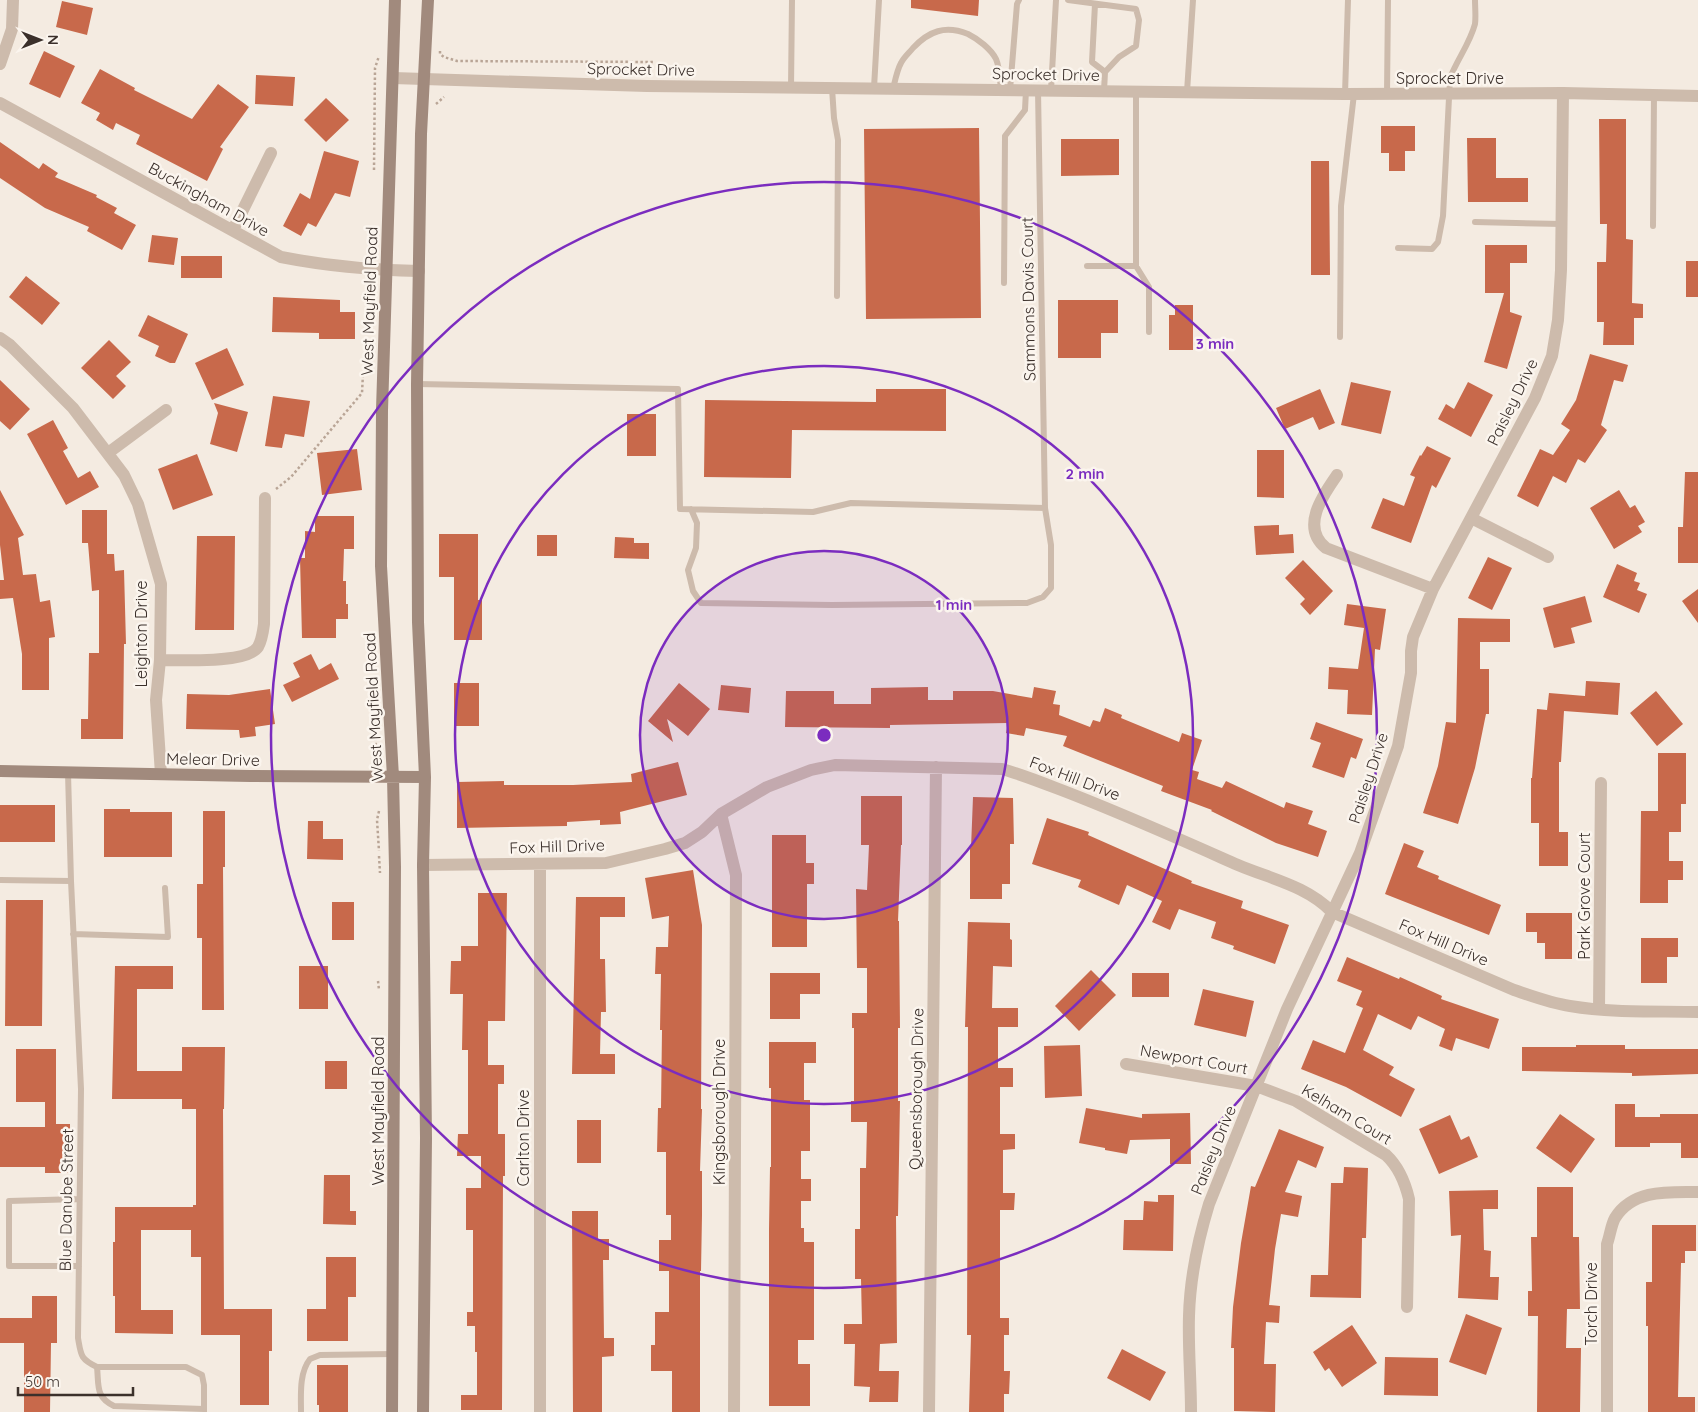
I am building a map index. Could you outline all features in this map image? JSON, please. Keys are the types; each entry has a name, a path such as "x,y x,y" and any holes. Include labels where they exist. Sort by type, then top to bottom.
{"main road":[{"name":"West Mayfield Road","path":"392,1412 395,867 393,777 381,566 382,410 395,0"},
{"path":"423,1412 426,1138 423,865 425,777 418,622 417,384 421,134 428,0"},
{"name":"Melear Drive","path":"0,771 425,777"}],"street":[{"path":"0,64 12,29 14,0"},
{"name":"Sprocket Drive","path":"393,78 647,86 791,88 1350,94 1563,93 1698,96"},
{"name":"Paisley Drive","path":"1192,1412 1189,1317 1192,1276 1200,1232 1287,1008 1360,853 1398,746 1411,673 1413,637 1433,589 1535,398 1552,356 1558,312 1562,224 1563,93"},
{"name":"Buckingham Drive","path":"0,103 281,257 314,263 386,270 419,271"},
{"path":"232,230 271,153"},
{"name":"Leighton Drive","path":"0,338 73,408 124,475 138,504 161,584 160,660 156,700 161,774"},
{"path":"108,453 166,410"},
{"path":"1337,475 1321,497 1314,514 1316,536 1320,544 1433,589"},
{"path":"160,660 237,658 251,654 258,648 264,624 265,498"},
{"path":"1471,518 1548,557"},
{"name":"Fox Hill Drive","path":"423,865 606,863 665,850 685,843 702,832 721,814 767,788 811,770 835,764 1002,769 1025,775 1090,800 1255,872 1298,888 1321,901 1332,912 1538,999 1568,1006 1599,1009 1698,1012"},
{"name":"Queensborough Drive","path":"929,1412 936,767"},
{"name":"Park Grove Court","path":"1599,1009 1601,783"},
{"name":"Kingsborough Drive","path":"721,814 736,875 734,1412"},
{"name":"Carlton Drive","path":"540,864 540,1412"},
{"name":"Newport Court","path":"1126,1064 1256,1086"},
{"name":"Kelham Court","path":"1256,1086 1296,1101 1386,1155 1394,1163 1406,1184 1409,1199 1406,1307"},
{"name":"Torch Drive","path":"1608,1412 1608,1244 1615,1218 1628,1202 1643,1196 1665,1192 1698,1192"}],"lane":[{"path":"791,88 792,0"},
{"path":"874,88 879,0"},
{"path":"1006,90 1019,0"},
{"path":"1004,283 1005,136 1038,90 1056,0"},
{"path":"1068,0 1136,9 1139,20 1136,46 1119,57 1105,72 1104,91"},
{"path":"1187,92 1193,0"},
{"path":"1340,337 1341,206 1350,94 1348,0"},
{"path":"1387,94 1388,0"},
{"path":"1398,248 1432,249 1438,242 1443,216 1450,78 1475,23 1475,0"},
{"path":"1095,4 1092,62 1105,72"},
{"path":"893,89 900,64 905,57 928,35 937,31 949,30 960,31 974,37 990,52 996,59 1006,90"},
{"path":"832,88 838,140 837,296"},
{"name":"Sammons Davis Court","path":"691,510 697,523 696,548 688,570 693,591 701,603 832,605 1027,603 1042,598 1052,588 1052,545 1045,508 1038,90"},
{"path":"1136,92 1136,266 1149,287 1149,332"},
{"path":"1653,226 1654,95"},
{"path":"1475,222 1562,224"},
{"path":"1086,266 1136,266"},
{"path":"417,384 678,389 680,509 813,512 851,503 1045,508"},
{"name":"Blue Danube Street","path":"68,773 73,934 81,1088 78,1338 80,1352 85,1362 97,1367"},
{"path":"0,880 71,882"},
{"path":"73,934 168,937 165,888"},
{"path":"79,1198 9,1201 9,1266 79,1266"},
{"path":"301,1412 301,1389 304,1371 310,1359 320,1356 392,1354"},
{"path":"97,1367 186,1367 194,1370 202,1375 204,1410 114,1406 104,1402 99,1393 97,1367"}],"path":[{"path":"440,45 440,54 457,61 655,62"},
{"path":"374,178 375,68"},
{"path":"265,498 290,477 362,393 363,373"},
{"path":"380,802 378,820 380,880"}],"building":[{"path":"911,0 979,0 978,16 911,8"},
{"path":"62,1 93,8 87,35 56,27"},
{"path":"44,51 75,66 60,98 29,84"},
{"path":"100,69 135,88 134,90 192,119 218,84 249,107 220,147 223,149 207,181 136,144 140,135 116,123 113,130 96,120 100,113 81,103"},
{"path":"256,75 295,77 293,106 255,104"},
{"path":"326,98 349,120 326,142 304,120"},
{"path":"1599,119 1626,119 1626,239 1633,240 1632,303 1643,304 1643,318 1634,318 1634,345 1603,345 1604,322 1597,322 1597,262 1606,262 1607,224 1600,224"},
{"path":"1381,126 1415,126 1415,151 1405,151 1405,171 1389,171 1389,153 1381,153"},
{"path":"979,128 981,318 866,319 864,129"},
{"path":"1467,138 1496,138 1496,178 1528,178 1528,202 1468,202"},
{"path":"1061,139 1119,139 1119,175 1061,176"},
{"path":"0,142 39,169 43,163 58,173 55,177 97,195 96,197 117,208 114,213 136,225 122,250 87,231 89,227 45,208 0,178"},
{"path":"324,151 359,161 350,197 335,193 316,227 308,223 301,236 283,226 300,193 310,199"},
{"path":"1311,161 1329,161 1330,275 1311,275"},
{"path":"152,235 178,238 174,265 148,262"},
{"path":"1485,245 1527,245 1527,263 1510,263 1510,312 1522,316 1507,369 1484,362 1504,293 1485,293"},
{"path":"181,256 222,256 222,278 181,278"},
{"path":"1686,261 1698,261 1698,297 1686,297"},
{"path":"26,276 60,303 42,325 9,297"},
{"path":"273,297 340,300 340,312 355,312 355,339 319,339 319,333 272,332"},
{"path":"1058,300 1118,300 1118,333 1101,333 1101,358 1058,358"},
{"path":"1175,305 1193,305 1193,350 1169,350 1169,315 1175,315"},
{"path":"148,315 188,334 175,363 170,363 155,356 159,346 138,336"},
{"path":"109,340 131,362 116,376 126,386 113,399 81,368"},
{"path":"227,348 244,385 212,400 195,363"},
{"path":"1590,354 1628,365 1623,382 1614,380 1601,425 1607,430 1585,463 1578,459 1566,483 1553,476 1538,507 1517,496 1540,449 1553,455 1570,430 1561,424 1576,400"},
{"path":"0,380 30,409 10,430 0,421"},
{"path":"1351,382 1391,391 1381,434 1341,425"},
{"path":"1468,382 1493,395 1471,437 1438,419 1446,404 1454,409"},
{"path":"876,389 946,389 946,431 792,430 791,478 704,477 705,400 876,402"},
{"path":"1320,389 1335,423 1319,430 1313,417 1285,429 1276,408"},
{"path":"273,396 310,401 304,437 285,434 282,448 265,446"},
{"path":"214,403 248,412 237,452 210,444 218,413"},
{"path":"627,414 656,414 656,456 627,456"},
{"path":"53,420 68,448 63,451 78,478 90,471 99,487 66,505 27,434"},
{"path":"1427,446 1451,458 1436,488 1432,485 1411,543 1371,528 1383,498 1404,506 1415,477 1410,475"},
{"path":"357,449 362,490 322,495 317,453"},
{"path":"1257,450 1284,450 1284,498 1257,497"},
{"path":"197,454 213,495 173,510 158,469"},
{"path":"1685,472 1698,472 1698,563 1678,563 1678,527 1683,527"},
{"path":"0,490 24,535 18,538 23,575 36,574 40,602 50,600 55,637 49,638 49,690 22,690 22,654 13,598 0,599 0,580 4,580 0,545"},
{"path":"1619,490 1630,508 1635,505 1645,522 1638,526 1642,532 1614,549 1590,508"},
{"path":"82,510 107,510 107,554 114,554 115,571 124,570 126,644 124,644 123,739 81,739 81,719 88,719 89,653 99,653 99,590 92,591 88,543 82,543"},
{"path":"315,516 354,516 354,549 344,549 343,581 346,581 348,619 336,619 336,638 302,638 300,558 305,558 305,531 315,532"},
{"path":"1279,525 1279,535 1293,534 1294,553 1256,555 1254,526"},
{"path":"439,534 478,534 478,600 482,600 482,640 454,640 454,577 439,577"},
{"path":"537,535 557,535 557,556 537,556"},
{"path":"197,536 235,536 234,630 195,630"},
{"path":"615,537 634,538 634,543 649,543 649,559 614,558"},
{"path":"1488,557 1512,568 1492,610 1468,598"},
{"path":"1303,560 1333,591 1310,615 1300,604 1305,599 1285,578"},
{"path":"1617,564 1637,573 1634,581 1640,583 1637,590 1647,594 1639,613 1603,597"},
{"path":"1698,589 1698,623 1682,601"},
{"path":"1585,596 1592,622 1571,628 1575,643 1554,648 1543,608"},
{"path":"1347,604 1386,609 1380,650 1375,649 1372,715 1347,714 1348,690 1328,689 1329,667 1358,669 1364,628 1344,625"},
{"path":"1458,618 1510,619 1510,642 1480,642 1480,669 1489,669 1489,714 1486,714 1475,768 1458,824 1423,813 1438,766 1446,722 1456,723"},
{"path":"311,654 319,670 331,663 339,679 292,702 283,685 300,677 293,663"},
{"path":"1586,681 1620,683 1618,715 1564,711 1561,762 1559,762 1559,832 1568,832 1568,866 1539,866 1539,823 1531,823 1531,778 1537,709 1547,710 1549,693 1585,696"},
{"path":"454,683 479,683 479,726 454,726"},
{"path":"679,683 710,709 688,736 667,719 673,742 648,721"},
{"path":"721,685 751,688 749,713 718,710"},
{"path":"928,687 928,700 953,700 953,691 993,691 1032,698 1034,687 1056,691 1053,704 1060,705 1059,715 1090,727 1093,720 1100,722 1105,708 1122,715 1121,718 1179,742 1182,733 1202,740 1192,770 1199,772 1197,779 1222,788 1226,781 1284,808 1286,802 1313,811 1308,824 1327,831 1318,857 1276,843 1212,810 1161,791 1163,786 1063,746 1067,736 1026,728 1024,736 1006,733 1008,723 890,725 890,728 785,727 786,691 834,691 834,704 871,704 871,688"},
{"path":"270,689 275,724 255,727 256,736 240,738 239,730 186,729 187,694 229,695"},
{"path":"1656,691 1683,724 1657,746 1630,713"},
{"path":"1316,722 1363,739 1356,759 1351,757 1344,778 1312,767 1321,743 1310,739"},
{"path":"1658,753 1686,753 1686,804 1681,804 1681,832 1669,832 1669,861 1683,861 1683,880 1668,880 1668,903 1640,903 1641,811 1658,811"},
{"path":"678,762 687,795 620,812 621,824 600,825 600,820 567,822 567,826 457,828 457,782 504,781 504,785 573,785 632,782 631,774"},
{"path":"861,796 902,796 902,845 898,921 900,1028 898,1028 898,1101 900,1101 898,1216 896,1216 897,1343 880,1344 879,1371 899,1371 898,1402 869,1402 870,1387 854,1386 855,1344 844,1344 844,1324 862,1324 861,1279 855,1279 855,1229 860,1229 860,1168 866,1168 867,1122 851,1122 851,1101 854,1101 854,1028 852,1028 852,1013 867,1013 867,968 857,968 856,889 867,890 869,845 861,845"},
{"path":"973,797 1013,798 1014,844 1010,844 1010,884 1002,884 1002,899 970,899"},
{"path":"0,805 55,805 55,842 0,842"},
{"path":"104,809 130,809 130,812 172,812 172,857 104,857"},
{"path":"203,811 225,811 225,867 223,867 224,1010 202,1010 202,938 197,938 197,884 203,884"},
{"path":"1047,818 1089,832 1088,835 1192,881 1191,883 1243,901 1241,908 1289,925 1275,964 1233,949 1234,946 1211,938 1216,922 1179,909 1170,930 1152,922 1162,901 1127,885 1119,905 1078,887 1081,880 1032,864"},
{"path":"308,821 323,821 323,839 343,839 343,860 307,859"},
{"path":"772,835 806,835 806,863 814,863 814,884 807,884 807,947 772,947"},
{"path":"1404,843 1424,851 1417,867 1439,876 1438,879 1501,905 1489,935 1385,894"},
{"path":"693,870 702,925 700,1412 672,1412 672,1371 651,1371 651,1345 655,1345 655,1312 669,1312 669,1271 659,1271 659,1240 671,1240 671,1215 666,1215 666,1152 657,1152 658,1108 661,1108 662,1030 660,1030 661,974 655,974 656,947 668,947 669,916 652,919 645,878"},
{"path":"478,893 507,893 505,1021 488,1021 488,1065 504,1065 504,1084 498,1084 498,1134 505,1134 505,1176 503,1176 502,1410 461,1410 461,1395 477,1395 475,1326 467,1326 467,1312 473,1312 473,1230 466,1230 466,1188 481,1188 481,1156 457,1156 458,1134 468,1134 468,1050 462,1050 463,994 450,994 451,961 461,961 461,946 478,946"},
{"path":"576,897 625,897 625,917 600,917 600,959 605,959 606,1012 601,1012 600,1054 615,1054 615,1074 572,1074"},
{"path":"6,900 43,900 42,1026 5,1026"},
{"path":"332,902 354,902 354,940 332,940"},
{"path":"1526,913 1572,913 1572,959 1545,959 1545,943 1537,943 1537,932 1526,932"},
{"path":"968,922 1010,923 1012,967 993,966 992,1008 1018,1008 1018,1027 998,1027 998,1068 1013,1068 1013,1087 1000,1087 1000,1134 1015,1134 1015,1149 1003,1150 1003,1193 1015,1193 1014,1210 1000,1210 1000,1318 1009,1318 1009,1335 1004,1335 1004,1371 1010,1371 1009,1394 1004,1394 1004,1412 969,1412 971,1335 967,1335 968,1027 965,1027"},
{"path":"1641,938 1678,938 1678,957 1667,957 1667,983 1641,983"},
{"path":"1347,957 1399,979 1400,977 1442,996 1441,999 1499,1019 1489,1049 1456,1038 1452,1051 1439,1046 1445,1029 1418,1016 1411,1030 1378,1014 1363,1050 1394,1067 1389,1075 1415,1089 1401,1117 1346,1087 1301,1069 1313,1040 1345,1053 1363,1008 1356,1005 1362,991 1337,981"},
{"path":"115,966 173,966 173,989 137,989 137,1071 182,1071 182,1047 225,1047 223,1109 224,1309 272,1309 272,1351 269,1351 269,1405 240,1405 240,1335 201,1335 201,1257 191,1257 191,1230 141,1230 141,1310 173,1310 173,1334 115,1333 113,1242 115,1242 115,1207 193,1207 193,1205 196,1205 196,1109 182,1109 182,1099 112,1099"},
{"path":"299,966 328,966 328,1009 299,1009"},
{"path":"1091,970 1116,995 1079,1031 1055,1006"},
{"path":"770,973 820,973 820,994 800,994 800,1019 770,1019"},
{"path":"1132,973 1169,973 1169,997 1132,997"},
{"path":"1203,989 1254,1001 1246,1037 1194,1025"},
{"path":"769,1042 816,1042 816,1063 804,1063 804,1100 810,1100 810,1151 801,1151 801,1179 811,1179 811,1201 801,1201 801,1228 804,1228 804,1242 814,1242 814,1340 798,1340 798,1364 810,1364 810,1406 769,1406 771,1088 769,1088"},
{"path":"1080,1045 1082,1096 1045,1098 1044,1046"},
{"path":"1576,1045 1625,1045 1625,1049 1698,1049 1698,1074 1632,1076 1632,1073 1522,1071 1522,1047 1576,1047"},
{"path":"16,1049 56,1049 56,1124 70,1124 70,1173 45,1173 45,1167 0,1167 0,1127 45,1127 45,1102 16,1102"},
{"path":"325,1061 347,1061 347,1089 325,1089"},
{"path":"1615,1104 1635,1104 1635,1117 1660,1117 1660,1114 1698,1114 1698,1158 1681,1158 1681,1143 1650,1143 1650,1147 1615,1147"},
{"path":"1086,1108 1142,1118 1142,1114 1190,1113 1191,1164 1170,1164 1170,1139 1130,1140 1127,1154 1079,1143"},
{"path":"1560,1114 1595,1139 1571,1173 1536,1148"},
{"path":"1450,1115 1461,1140 1469,1136 1478,1157 1439,1174 1419,1129"},
{"path":"577,1120 601,1120 601,1163 577,1163"},
{"path":"1279,1129 1324,1147 1316,1168 1298,1160 1285,1192 1302,1196 1298,1217 1281,1214 1275,1249 1269,1305 1280,1306 1279,1323 1266,1322 1264,1364 1276,1364 1275,1412 1234,1411 1234,1348 1231,1348 1233,1307 1241,1243 1251,1186 1255,1187"},
{"path":"1344,1167 1368,1168 1366,1238 1362,1238 1361,1298 1310,1297 1311,1275 1328,1275 1331,1183 1343,1183"},
{"path":"324,1175 350,1175 350,1211 356,1211 356,1225 323,1224"},
{"path":"1537,1187 1573,1187 1573,1237 1579,1237 1580,1309 1567,1309 1566,1348 1581,1348 1580,1412 1537,1412 1538,1316 1528,1316 1528,1291 1532,1291 1531,1237 1537,1237"},
{"path":"1498,1190 1498,1209 1483,1209 1484,1250 1491,1251 1490,1277 1499,1277 1498,1300 1458,1298 1461,1235 1451,1236 1449,1191"},
{"path":"1158,1195 1174,1195 1173,1251 1123,1250 1124,1220 1143,1220 1144,1201 1158,1202"},
{"path":"572,1211 598,1211 598,1239 609,1239 609,1260 603,1260 604,1338 614,1338 614,1356 602,1357 602,1412 573,1412"},
{"path":"1652,1225 1696,1225 1696,1251 1685,1251 1685,1263 1681,1263 1678,1397 1695,1397 1695,1412 1648,1412 1646,1282 1652,1282"},
{"path":"326,1257 356,1257 356,1297 348,1297 348,1341 307,1341 307,1309 326,1309"},
{"path":"32,1296 57,1296 57,1343 51,1343 50,1412 24,1412 24,1343 0,1343 0,1318 32,1318"},
{"path":"1466,1314 1502,1328 1486,1375 1449,1362"},
{"path":"1352,1325 1377,1363 1342,1387 1329,1368 1325,1371 1313,1352"},
{"path":"1122,1349 1166,1372 1150,1401 1107,1378"},
{"path":"1385,1357 1438,1358 1438,1396 1384,1395"},
{"path":"317,1365 348,1365 348,1412 319,1412 319,1405 317,1405"}]}
